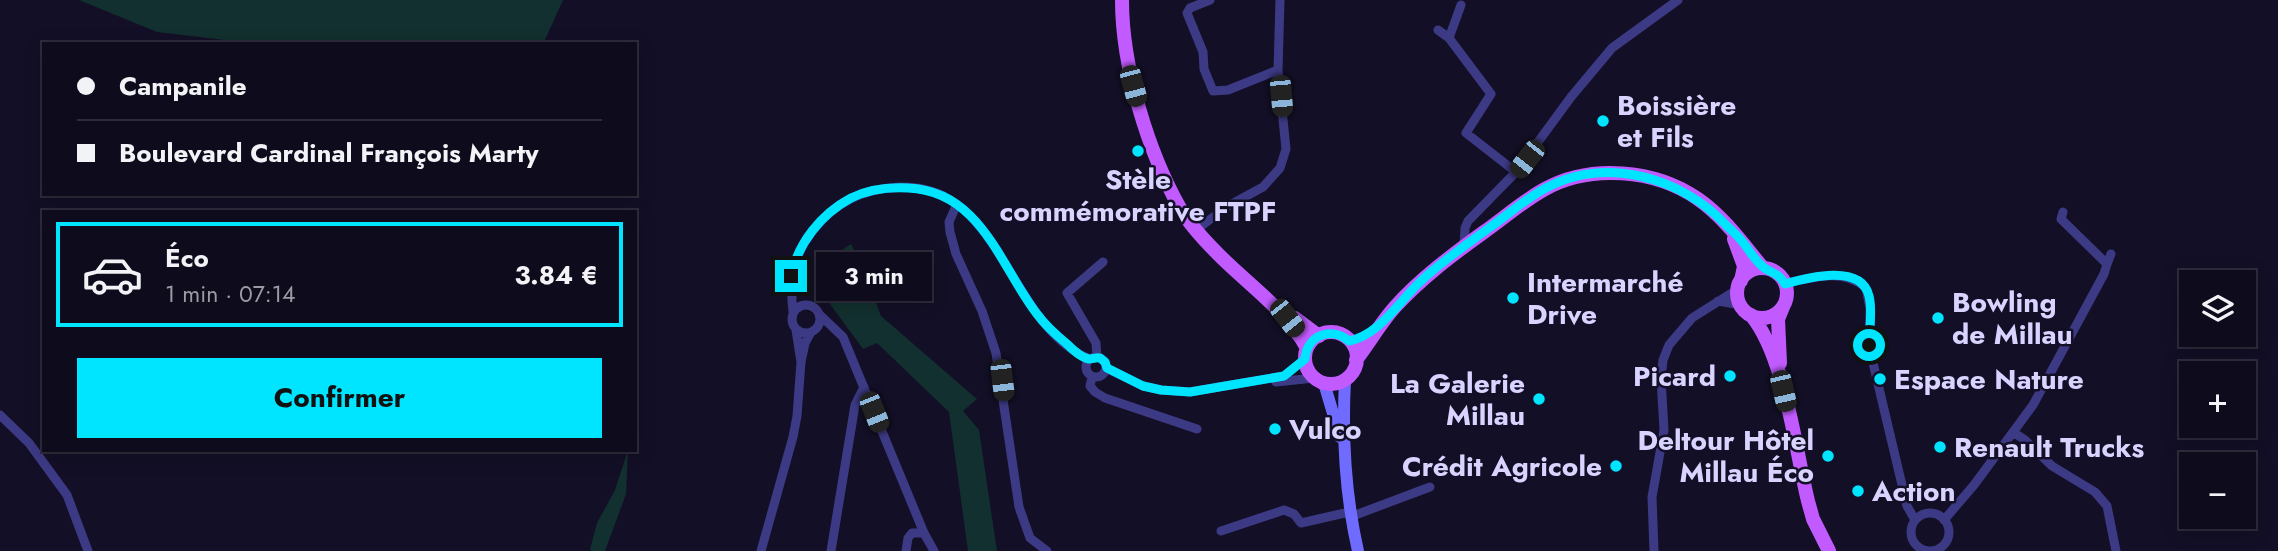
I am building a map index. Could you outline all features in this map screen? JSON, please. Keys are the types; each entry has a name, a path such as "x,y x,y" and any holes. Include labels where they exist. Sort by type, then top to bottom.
{"main road":[{"path":"1122,0 1129,67 1141,114 1172,188 1186,202 1199,227 1220,255 1287,318 1306,354 1307,369 1319,381 1343,449"},
{"path":"1349,341 1367,336 1416,286 1523,202 1558,183 1584,176 1618,173 1648,178 1680,188 1711,209 1742,240 1763,268"},
{"path":"1199,227 1303,325 1319,336"},
{"path":"1729,228 1744,266 1739,285 1746,310 1763,331 1779,371 1808,501 1813,519 1829,551"},
{"path":"1739,285 1751,271 1763,268 1775,272 1785,284 1787,294 1779,319 1779,371"},
{"path":"1746,310 1761,318 1770,316 1783,306"},
{"path":"1356,360 1382,323"},
{"path":"1306,354 1319,336 1335,333 1349,341 1355,350 1354,369 1345,380 1335,384 1319,381"},
{"path":"1345,380 1343,449 1350,514 1358,551"}],"street":[{"path":"1210,0 1190,8 1187,13 1203,52 1204,69 1213,90 1228,90 1278,70"},
{"path":"1199,227 1228,206 1263,187 1280,168 1286,149 1278,70 1280,0"},
{"path":"1464,246 1468,221 1516,172 1571,97 1612,48 1678,0"},
{"path":"1449,38 1461,5"},
{"path":"1438,30 1449,38 1491,94 1466,133 1516,172"},
{"path":"801,362 796,330 792,323 791,276 794,264 809,235 825,217 854,196 893,187 917,188 957,204 973,217 987,234 1036,313 1073,350 1091,361 1105,362 1105,371 1098,378 1087,373 1091,361 1096,343 1067,293 1103,261"},
{"path":"957,204 950,218 950,232 956,254 982,311 996,353 1019,507 1030,538 1047,551"},
{"path":"2063,212 2061,219 2106,264"},
{"path":"1944,520 2013,432 2042,390 2104,274 2111,254"},
{"path":"1785,284 1813,277 1840,275 1851,278 1866,288 1870,308 1869,345 1907,506 1915,520"},
{"path":"791,276 797,294 816,308 843,337 924,533 934,551"},
{"path":"1654,551 1652,497 1664,430 1661,378 1663,360 1669,345 1692,318 1739,285"},
{"path":"1718,301 1746,310"},
{"path":"793,311 800,305 808,304"},
{"path":"761,551 793,437 805,343 820,315"},
{"path":"796,330 835,330"},
{"path":"1105,371 1161,390 1177,392 1284,376 1306,354"},
{"path":"1092,377 1090,386 1105,398 1197,429"},
{"path":"1250,383 1319,381"},
{"path":"831,551 855,405 864,387"},
{"path":"0,415 29,443 67,495 88,551"},
{"path":"2013,432 2052,466 2095,492 2107,506 2116,551"},
{"path":"1221,531 1284,510 1294,514 1301,523 1350,514 1430,487"},
{"path":"1926,514 1939,516 1944,520 1949,530 1947,541 1939,549 1933,551 1921,548 1913,539 1912,528 1915,520 1926,514"},
{"path":"906,551 908,538 912,533 924,533"}],"green space":[{"path":"79,0 563,0 544,42 241,42 157,32"},
{"path":"851,244 863,267 881,316 977,399 963,411 979,430 997,551 968,551 949,412 877,343 863,349 816,285 819,265"},
{"path":"628,452 626,494 605,551 591,551 597,523 615,490"}],"place":[{"name":"Boissière et Fils","path":"1603,121"},
{"name":"Stèle commémorative FTPF","path":"1138,151"},
{"name":"Intermarché Drive","path":"1513,298"},
{"name":"Bowling de Millau","path":"1938,318"},
{"name":"Picard","path":"1730,376"},
{"name":"Espace Nature","path":"1880,379"},
{"name":"La Galerie Millau","path":"1539,399"},
{"name":"Vulco","path":"1275,429"},
{"name":"Renault Trucks","path":"1940,447"},
{"name":"Deltour Hôtel Millau Éco","path":"1828,456"},
{"name":"Crédit Agricole","path":"1616,466"},
{"name":"Action","path":"1858,491"}],"route":[{"path":"791,276 800,250 809,235 839,205 854,196 874,190 893,187 917,188 957,204 973,217 987,234 1036,313 1073,350 1090,359 1100,358 1107,368 1143,386 1190,392 1284,376 1305,359 1307,348 1312,341 1324,334 1335,333 1349,341 1367,336 1425,278 1523,202 1568,179 1618,173 1663,181 1697,198 1742,240 1763,268 1780,275 1785,284 1813,277 1840,275 1860,283 1869,296 1869,345"}]}
